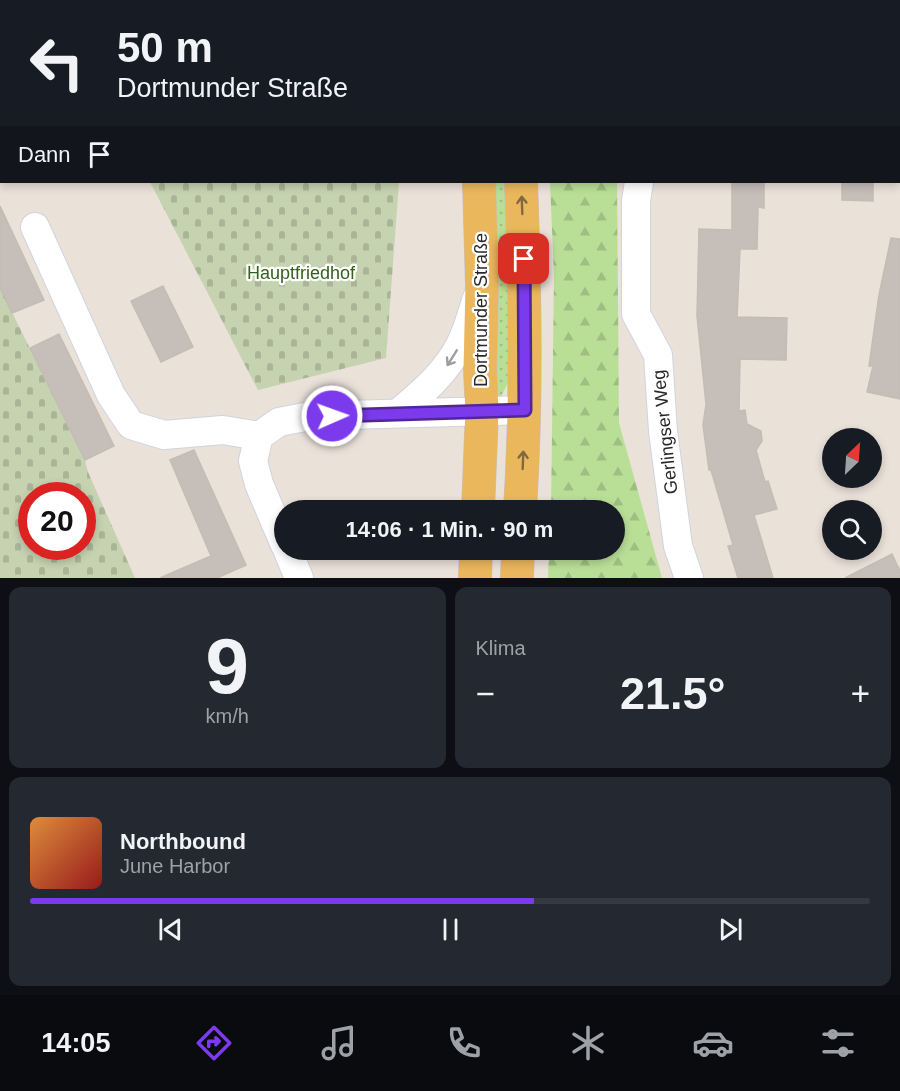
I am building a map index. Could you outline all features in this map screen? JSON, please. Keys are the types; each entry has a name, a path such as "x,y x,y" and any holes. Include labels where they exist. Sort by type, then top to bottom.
{"main road":[{"name":"Dortmunder Straße","path":"478,500 482,411 479,183"},
{"path":"520,500 525,410 521,183"},
{"path":"475,578 476,560"},
{"path":"517,578 518,560"}],"street":[{"name":"Gerlingser Weg","path":"639,183 636,201 636,314 658,355 663,431 678,546 689,578"},
{"path":"35,227 111,395 131,425 164,435 223,430 259,436"},
{"path":"398,413 424,392 445,369 461,344 482,285"},
{"path":"274,519 259,484 253,461 259,436 279,422 310,416 525,410"},
{"path":"291,560 299,578"}],"green space":[{"name":"Hauptfriedhof","path":"151,183 399,183 386,358 258,390"},
{"path":"494,183 507,183 510,378 501,397 497,398"},
{"path":"550,183 617,183 619,423 662,578 548,578 549,560 625,560 625,500 551,500 554,276"},
{"path":"0,288 85,460 92,482 18,482 18,560 96,560 96,490 135,578 0,578"}],"building":[{"path":"732,183 764,183 764,208 758,207 757,249 740,249 737,317 787,318 786,360 740,359 739,411 745,410 747,424 761,431 762,441 756,450 765,482 768,481 777,509 754,515 773,578 738,578 728,546 733,545 711,470 709,470 703,425 706,404 697,316 699,229 732,230"},
{"path":"842,183 873,183 873,201 842,200"},
{"path":"0,206 44,300 12,313 0,288"},
{"path":"891,238 900,239 900,399 867,392 873,366 869,366 879,295"},
{"path":"163,286 193,347 161,362 131,301"},
{"path":"59,334 114,446 85,460 30,348"},
{"path":"194,450 246,565 217,578 160,578 211,556 170,460"},
{"path":"892,554 900,571 900,578 845,578 882,560"}],"route":[{"path":"332,416 525,410 524,259"}]}
